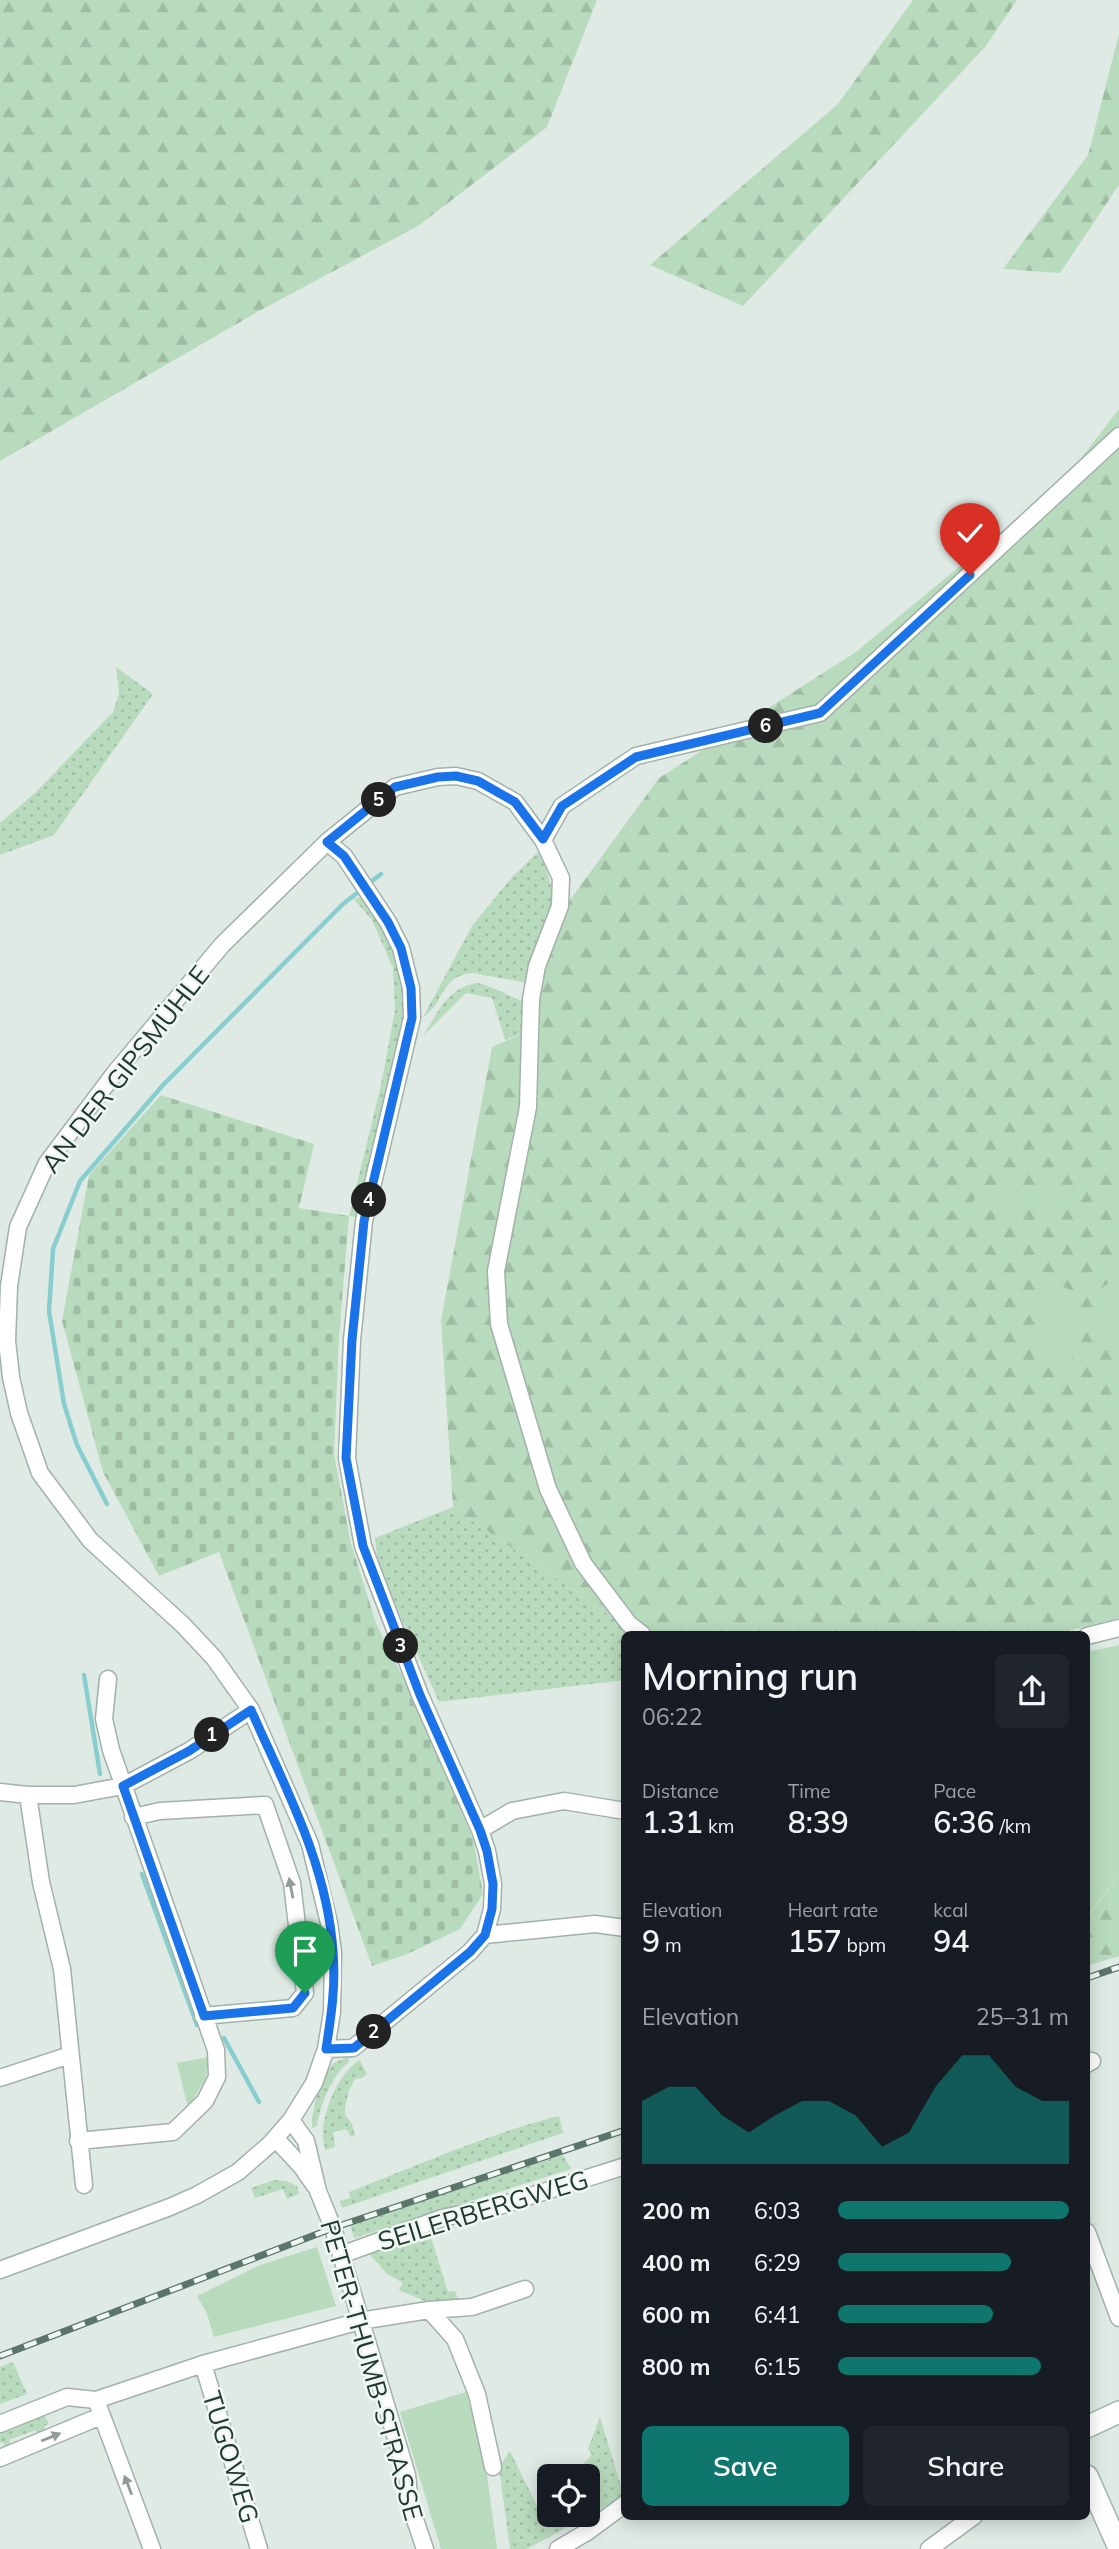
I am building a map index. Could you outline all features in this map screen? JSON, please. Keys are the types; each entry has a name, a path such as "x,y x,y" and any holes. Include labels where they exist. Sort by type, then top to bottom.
{"street":[{"path":"543,839 562,806 636,757 820,713 1119,436"},
{"name":"AN DER GIPSMÜHLE","path":"0,2270 197,2195 238,2172 291,2120 314,2083 326,2049 332,2012 333,1952 325,1901 310,1844 251,1710 214,1658 183,1625 90,1540 40,1473 19,1413 11,1377 7,1341 9,1286 18,1227 47,1163 114,1074 222,945 327,842 395,787 438,777 456,776 478,781 515,802 543,839 561,878 560,906 537,966 531,999 528,1107 496,1271 499,1324 548,1489 583,1563 629,1624 638,1631"},
{"path":"326,2049 354,2048 470,1952 485,1935 492,1909 493,1884 480,1830 420,1695 363,1546 346,1458 352,1340 364,1221 412,1018 411,988 401,948 344,856 327,842"},
{"path":"1090,1635 1119,1628"},
{"path":"79,2141 173,2132 205,2101 217,2077 216,2050 111,1750 104,1719 108,1679"},
{"path":"0,1791 28,1795 74,1795 123,1786 189,1751 251,1710"},
{"path":"28,1795 41,1882 62,1969 84,2185"},
{"path":"480,1830 512,1811 565,1801 621,1810"},
{"path":"133,1817 160,1811 265,1805 292,1883 305,1993 293,2008 204,2016"},
{"path":"485,1935 595,1924 621,1927"},
{"path":"0,2078 71,2055"},
{"name":"PETER-THUMB-STRASSE","path":"291,2120 306,2141 318,2191 341,2255 407,2475 410,2505 425,2549"},
{"name":"PETER-THUMB-STRASSE","path":"275,2138 301,2166 318,2191"},
{"name":"SEILERBERGWEG","path":"341,2255 442,2218 499,2206 621,2167"},
{"path":"1090,2238 1113,2281 1119,2318"},
{"path":"0,2458 99,2408 203,2364 360,2322 429,2310 471,2307 525,2288"},
{"path":"429,2310 455,2339 477,2394 493,2467"},
{"name":"TUGOWEG","path":"203,2364 259,2549"},
{"path":"0,2424 67,2398 99,2408"},
{"path":"99,2408 152,2549"},
{"path":"1090,2426 1119,2412"},
{"path":"1090,2483 1119,2548"},
{"path":"558,2549 621,2507"},
{"path":"929,2549 969,2520"}],"green space":[{"path":"0,0 597,0 547,127 418,226 259,311 0,461"},
{"path":"913,0 1017,0 985,47 743,306 650,265 838,104"},
{"path":"1119,34 1119,185 1060,273 1003,269 1088,155"},
{"path":"1119,409 1119,1618 1067,1631 632,1631 453,1507 441,1320 492,1047 526,1032 526,1003 567,904 659,778 856,652 1065,479"},
{"path":"116,667 153,694 54,835 0,855 0,823 36,792 113,712 119,693"},
{"path":"538,852 552,889 567,904 534,984 472,973 461,975 448,985 423,1017 472,926 512,877"},
{"path":"365,895 388,939 399,969 405,1000 405,1018 360,1218 349,1216 381,1085 395,1010 393,968 372,920 354,899"},
{"path":"478,983 526,1003 526,1032 505,1040 492,998 466,993 423,1036 452,995 459,989"},
{"path":"161,1095 314,1144 299,1208 349,1216 339,1336 334,1454 351,1544 376,1623 422,1716 473,1839 483,1894 460,1929 405,1955 372,1966 219,1552 159,1576 103,1472 62,1321 89,1175"},
{"path":"1072,1188 1081,1210 965,1211 983,1189"},
{"path":"1119,1275 1119,1340 1098,1343 1094,1294"},
{"path":"1050,1281 1075,1292 1078,1342 1071,1363 1043,1355 1039,1307"},
{"path":"453,1507 632,1631 621,1631 621,1680 439,1702 378,1566 375,1538"},
{"path":"1119,1645 1119,1875 1090,1913 1090,1651"},
{"path":"1119,1875 1119,1956 1090,1965 1090,1915"},
{"path":"208,2057 206,2078 188,2108 177,2063"},
{"path":"348,2057 349,2062 328,2091 317,2126 312,2128 315,2104 325,2076 333,2064"},
{"path":"360,2060 367,2074 355,2079 345,2108 345,2115 352,2124 355,2136 351,2137 346,2129 333,2132 335,2147 325,2150 323,2128 327,2109 340,2080"},
{"path":"559,2116 563,2133 342,2208 340,2201 350,2198 349,2192 479,2141"},
{"path":"563,2155 571,2169 354,2238 350,2224"},
{"path":"274,2180 297,2186 299,2194 287,2199 283,2189 255,2198 251,2188"},
{"path":"429,2231 448,2292 455,2291 459,2301 425,2301 399,2290 403,2283 387,2274 367,2251"},
{"path":"317,2247 336,2306 214,2337 207,2314 197,2296 260,2265"},
{"path":"13,2362 27,2394 0,2404 0,2367"},
{"path":"466,2392 485,2460 497,2549 441,2549 400,2412"},
{"path":"45,2416 49,2424 44,2426 45,2431 38,2434 36,2430 9,2440 11,2446 5,2448 3,2442 0,2443 0,2434"},
{"path":"600,2417 621,2486 621,2498 600,2509 600,2464 583,2464 592,2455 588,2449"},
{"path":"510,2451 537,2506 537,2527 567,2527 527,2549 510,2549 499,2467"}],"waterway":[{"path":"368,884 381,874"},
{"path":"107,1504 77,1445 64,1404 49,1311 53,1249 80,1181 164,1084 343,904 361,890"},
{"path":"84,1675 100,1774"},
{"path":"142,1874 197,2025"},
{"path":"224,2038 259,2102"}],"railway":[{"path":"1090,1977 1119,1967"},
{"path":"0,2356 333,2228 621,2131"}],"route":[{"path":"305,1993 293,2008 204,2016 123,1786 189,1751 251,1710 310,1844 325,1901 333,1952 334,1981 326,2049 354,2048 470,1952 485,1935 493,1894 492,1873 480,1830 420,1695 363,1546 346,1458 352,1340 364,1221 412,1018 411,988 401,948 388,922 344,856 327,842 395,787 438,777 456,776 478,781 515,802 543,839 562,806 636,757 820,713 970,575"}]}
